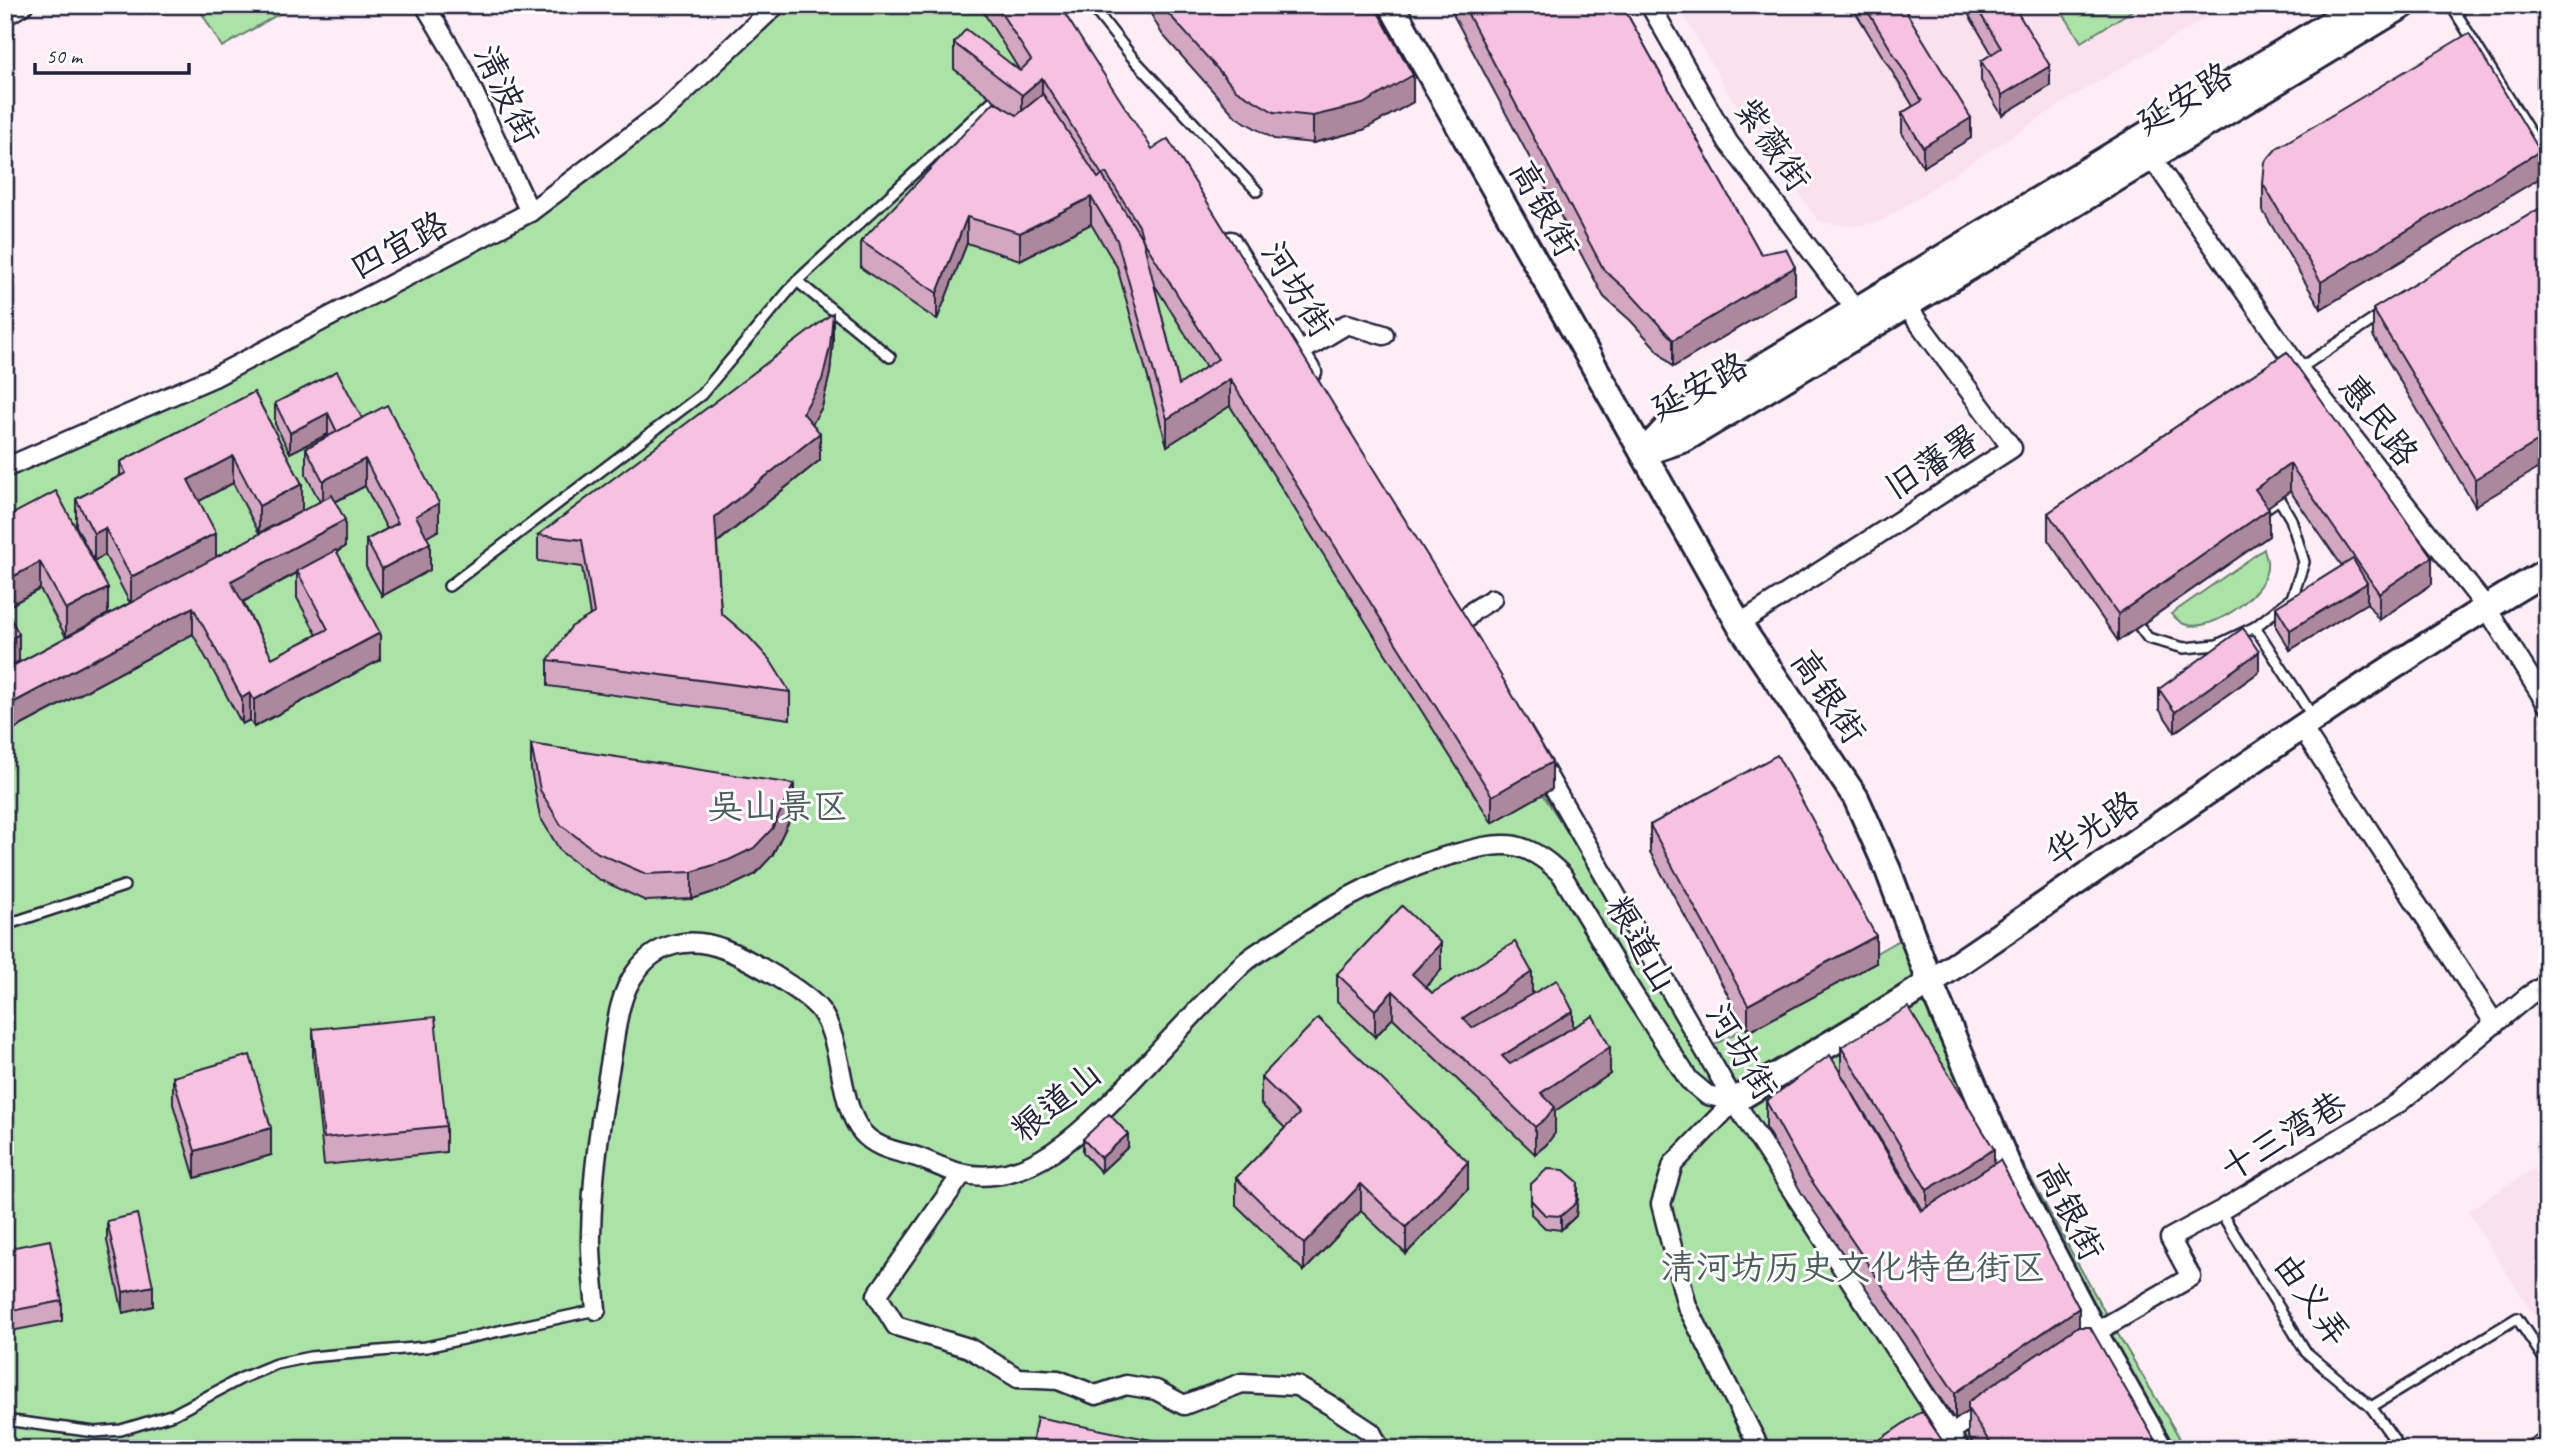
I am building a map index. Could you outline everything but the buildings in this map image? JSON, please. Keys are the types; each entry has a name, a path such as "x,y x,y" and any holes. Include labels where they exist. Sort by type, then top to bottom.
{"street":[{"path":"5,16 23,5"},
{"name":"清波街","path":"425,5 462,68 530,212"},
{"name":"四宜路","path":"5,468 214,377 530,212 665,110 776,5"},
{"name":"高银街","path":"1391,5 1739,624 1856,798 2012,1175 2094,1332 2160,1449"},
{"name":"紫薇街","path":"1650,5 1728,142 1856,310"},
{"name":"延安路","path":"1643,453 1685,439 1907,307 2360,5"},
{"name":"延安路","path":"1643,453 1674,420 1856,310 2400,6"},
{"name":"惠民路","path":"2145,149 2299,369 2486,607 2547,704"},
{"name":"河坊街","path":"1190,250 1202,255 1231,241 1321,388"},
{"name":"旧藩署","path":"1739,624 2012,448 1907,307"},
{"path":"1300,352 1347,324 1384,335"},
{"name":"华光路","path":"1734,1101 1930,982 2308,723 2547,570"},
{"path":"1459,621 1492,599"},
{"path":"2308,723 2494,1024"},
{"name":"河坊街","path":"1530,745 1734,1101 1960,1449"},
{"name":"粮道山","path":"596,1310 591,1237 600,1127 624,994 637,970 657,953 680,942 706,942 734,953 792,988 819,1010 833,1038 851,1110 862,1132 884,1149 917,1157 961,1174 1001,1175 1030,1166 1056,1150 1125,1086 1246,961 1333,904 1418,865 1483,846 1507,844 1529,848 1547,859 1562,874 1633,994 1689,1080 1707,1095 1734,1101"},
{"name":"十三湾巷","path":"2094,1332 2191,1277 2170,1238 2220,1211 2400,1102 2547,984"},
{"path":"1734,1101 1673,1164 1661,1204 1687,1306 1760,1449"},
{"path":"961,1174 877,1296 896,1326 969,1348 1018,1378 1058,1380 1096,1395 1126,1385 1156,1390 1184,1405 1242,1383 1297,1386 1371,1432 1380,1449"},
{"path":"2071,1348 2094,1332"},
{"path":"1925,1449 2005,1394"},
{"path":"2534,1449 2547,1441"}],"lane":[{"path":"1091,5 1132,57 1257,191"},
{"path":"2451,5 2547,160"},
{"path":"449,586 701,394 797,281 1009,86"},
{"path":"797,281 890,357"},
{"path":"2299,369 2389,309"},
{"path":"2123,604 2148,638 2184,648 2217,645 2256,627 2292,598 2304,562 2291,519 2279,499 2246,521"},
{"path":"2256,627 2308,723"},
{"path":"5,925 124,886"},
{"name":"由义弄","path":"2220,1211 2306,1352 2371,1407 2400,1449"},
{"path":"5,1420 95,1432 121,1430 174,1414 242,1378 276,1364 310,1357 426,1348 596,1310"},
{"path":"2371,1407 2518,1318 2547,1363"}],"shaded area":[{"path":"1678,5 2228,5 2075,95 1880,222 1853,226 1819,222 1729,94"},
{"path":"2547,1160 2547,1336 2468,1211"}],"green space":[{"path":"197,5 294,5 222,47"},
{"name":"吴山景区","path":"780,5 993,5 1479,697 1709,1048 1899,940 2103,1309 2186,1449 5,1449 5,471 40,459 608,163"},
{"path":"2058,5 2141,5 2081,42"},
{"path":"2264,549 2267,562 2265,576 2252,595 2231,612 2206,624 2194,626 2182,623 2171,614"}],"park label":[{"name":"清河坊历史文化特色街区","path":"1853,1267"}]}
